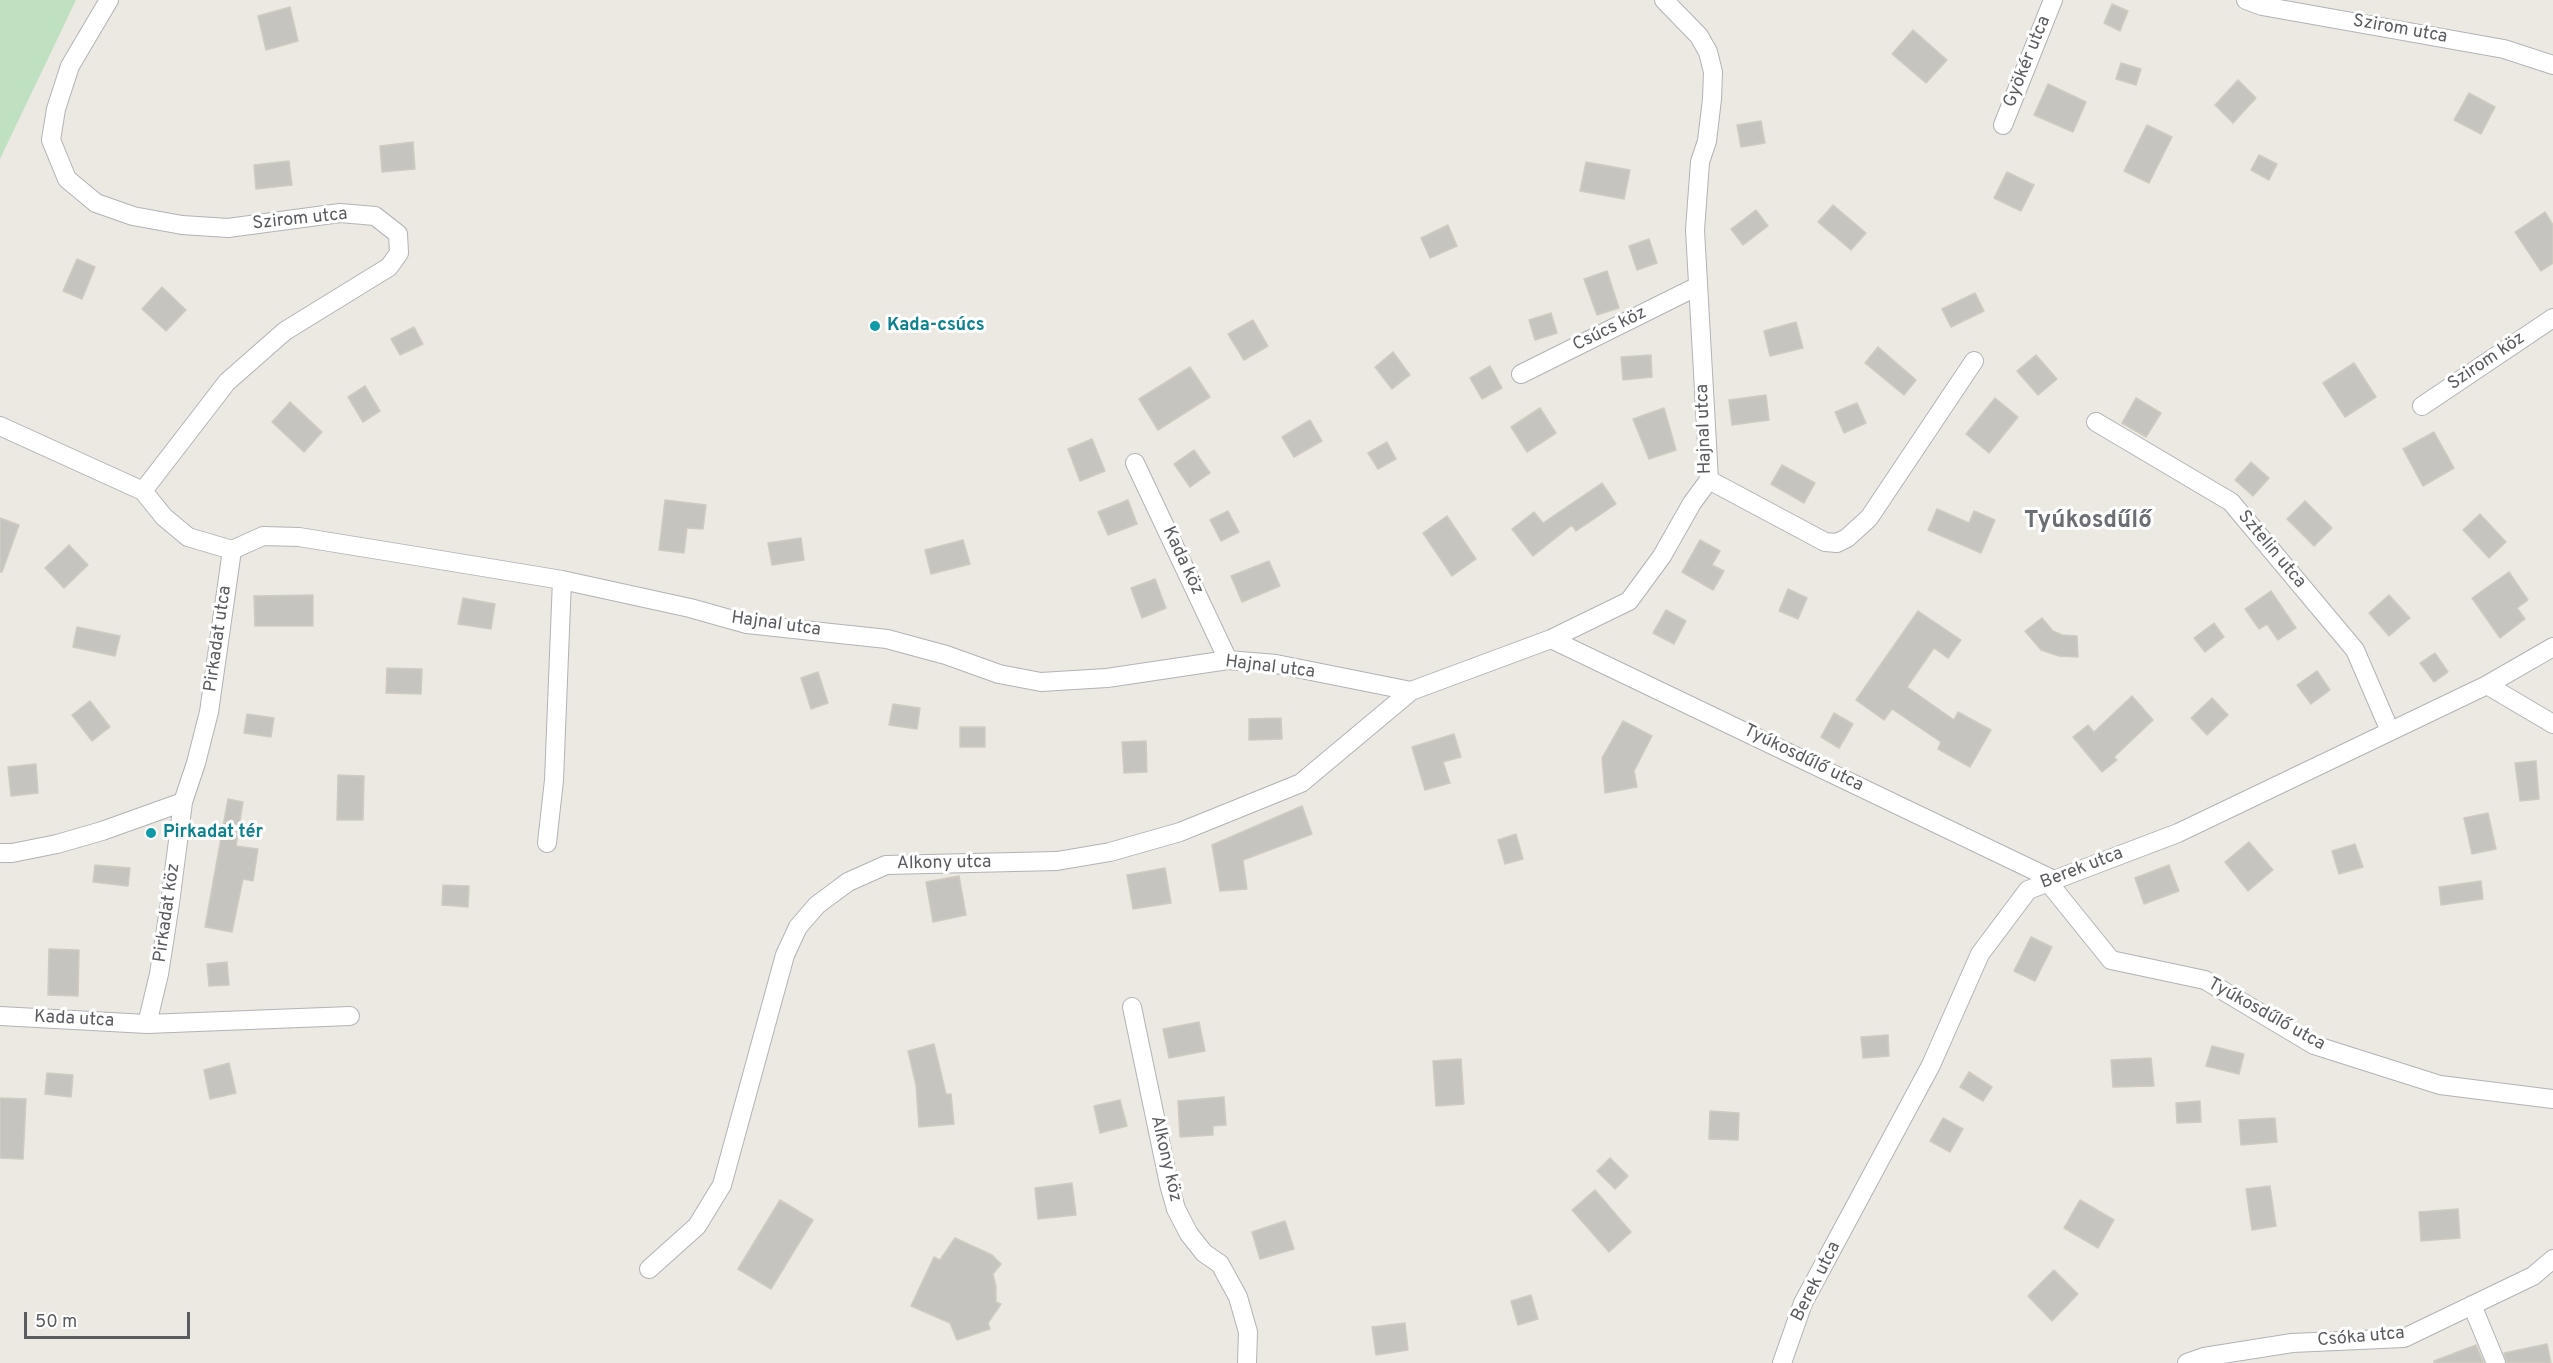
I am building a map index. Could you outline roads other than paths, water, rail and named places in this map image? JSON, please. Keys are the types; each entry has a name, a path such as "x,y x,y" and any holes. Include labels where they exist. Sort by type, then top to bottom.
{"street":[{"name":"Szirom utca","path":"109,0 70,66 56,110 51,140 67,179 96,203 133,216 182,225 228,228 340,213 375,216 398,234 399,253 389,267 285,331 226,382 143,491"},
{"name":"Hajnal utca","path":"232,550 263,536 299,537 562,579 670,603 747,624 887,639 999,674 1041,682 1107,678 1228,660 1276,664 1411,692 1551,639 1629,601 1662,556 1692,503 1709,480 1695,230 1700,162 1710,120 1713,72 1708,52 1699,36 1664,0"},
{"name":"Gyökér utca","path":"2003,125 2053,0"},
{"name":"Szirom utca","path":"2246,0 2262,6 2504,49 2553,65"},
{"name":"Csúcs köz","path":"1521,374 1698,286"},
{"name":"Szirom köz","path":"2422,406 2553,318"},
{"path":"1709,480 1825,542 1837,543 1847,538 1869,518 1974,361"},
{"name":"Sztelin utca","path":"2096,422 2231,502 2355,650 2390,731"},
{"path":"0,426 143,491 164,517 188,537 232,550"},
{"name":"Kada köz","path":"1135,463 1228,660"},
{"name":"Pirkadat utca","path":"183,802 209,712 232,550"},
{"path":"547,843 554,780 562,579"},
{"name":"Tyúkosdűlő utca","path":"1551,639 2051,881 2111,960 2205,980 2314,1045 2440,1085 2553,1099"},
{"name":"Berek utca","path":"1782,1363 1803,1303 1931,1065 1980,954 2028,890 2178,833 2487,685 2553,647"},
{"path":"2487,685 2553,724"},
{"name":"Alkony utca","path":"649,1269 697,1226 722,1185 785,955 798,927 817,904 848,882 886,865 1057,861 1110,852 1180,832 1301,783 1411,692"},
{"path":"0,853 12,853 57,844 102,831 183,802"},
{"name":"Pirkadat köz","path":"147,1024 159,974 169,913 183,802"},
{"name":"Alkony köz","path":"1132,1006 1168,1184 1176,1209 1189,1234 1204,1253 1220,1264 1238,1297 1248,1332 1247,1363"},
{"name":"Kada utca","path":"0,1016 147,1024 350,1016"},
{"name":"Csóka utca","path":"2199,1361 2292,1343 2404,1338 2533,1276 2553,1259"},
{"path":"2472,1305 2496,1363"}],"place":[{"name":"Kada-csúcs","path":"875,326"},
{"name":"Pirkadat tér","path":"151,833"}],"district":[{"name":"Tyúkosdűlő","path":"2088,522"}]}
